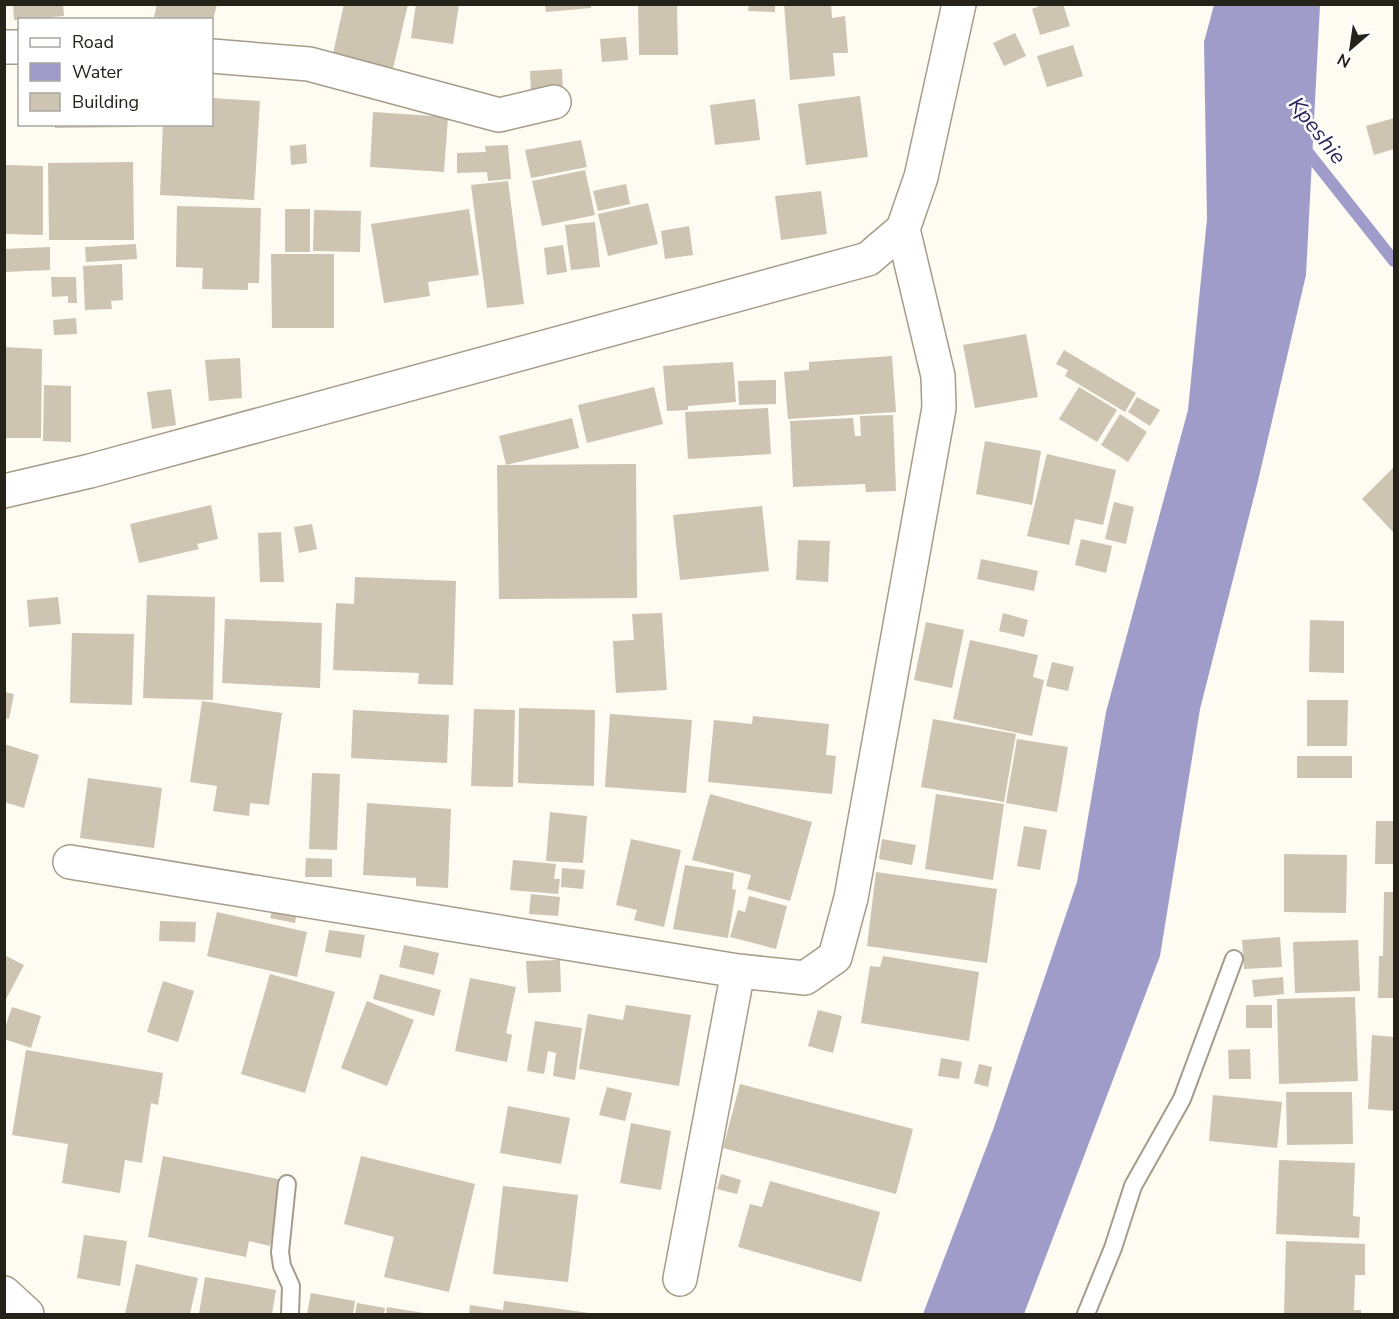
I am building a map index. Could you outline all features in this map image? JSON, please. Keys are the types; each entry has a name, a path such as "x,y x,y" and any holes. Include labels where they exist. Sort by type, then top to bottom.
{"street":[{"path":"4,491 90,471 868,259 903,229 921,177 959,4"},
{"path":"213,56 309,64 499,115 554,102"},
{"path":"70,862 738,971 806,978 836,957 851,898 939,408 938,376 903,229"},
{"path":"680,1279 738,971"},
{"path":"4,1293 27,1314"}],"lane":[{"path":"1086,1314 1113,1248 1133,1186 1182,1099 1234,959"},
{"path":"288,1184 279,1252 282,1266 291,1286 290,1314"}],"water":[{"path":"1214,5 1320,5 1306,275 1258,481 1200,709 1160,956 1024,1314 923,1314 993,1130 1077,882 1106,712 1188,410 1207,219 1204,42"}],"building":[{"path":"13,4 63,4 64,16 14,20"},
{"path":"157,4 217,4 213,20 213,18 154,17"},
{"path":"344,4 408,4 392,73 332,58"},
{"path":"416,4 459,4 453,44 411,38"},
{"path":"545,4 591,4 591,8 546,12"},
{"path":"749,4 775,4 775,12 748,11"},
{"path":"784,4 831,4 832,18 845,16 848,53 833,53 835,76 790,80"},
{"path":"1045,4 1063,4 1070,26 1040,35 1032,9"},
{"path":"677,5 678,55 639,55 638,6"},
{"path":"1015,33 1026,56 1004,66 993,43"},
{"path":"626,37 628,60 602,62 600,39"},
{"path":"1073,45 1083,76 1047,87 1037,56"},
{"path":"562,69 563,92 531,94 530,71"},
{"path":"860,96 868,157 806,165 798,104"},
{"path":"213,98 260,101 254,200 160,195 163,126 213,126"},
{"path":"755,99 760,140 715,145 710,105"},
{"path":"373,112 448,117 444,172 370,167"},
{"path":"1394,118 1394,149 1374,155 1366,126"},
{"path":"55,126 134,126 134,127 55,128"},
{"path":"581,140 587,167 531,178 525,150"},
{"path":"306,144 307,163 291,165 290,146"},
{"path":"508,145 511,179 488,181 487,172 457,173 457,153 486,152 485,146"},
{"path":"133,162 134,240 49,240 48,163"},
{"path":"6,165 43,166 43,235 5,234"},
{"path":"585,170 595,215 542,226 532,181"},
{"path":"508,181 524,304 487,308 471,185"},
{"path":"626,184 630,204 598,211 593,191"},
{"path":"821,191 827,234 781,240 775,196"},
{"path":"648,203 658,244 608,256 598,214"},
{"path":"177,206 261,208 259,283 248,283 248,290 202,289 203,268 176,267"},
{"path":"285,209 310,209 310,252 285,252"},
{"path":"469,209 479,275 428,282 430,296 384,303 371,224"},
{"path":"314,210 361,211 360,252 313,251"},
{"path":"595,222 600,267 571,270 565,225"},
{"path":"689,226 693,255 665,259 661,231"},
{"path":"136,244 137,259 86,262 85,247"},
{"path":"563,245 567,272 547,275 544,248"},
{"path":"50,247 50,270 5,272 5,249"},
{"path":"271,254 334,254 334,328 272,328"},
{"path":"122,264 123,300 111,301 112,309 85,310 83,266"},
{"path":"51,277 76,277 77,303 68,303 68,296 52,297"},
{"path":"76,318 77,334 54,335 53,320"},
{"path":"1026,334 1038,397 975,408 963,345"},
{"path":"4,347 42,349 41,438 4,438"},
{"path":"1064,350 1136,393 1125,412 1065,376 1068,370 1056,364"},
{"path":"892,356 896,412 788,419 784,372 809,370 809,362"},
{"path":"240,358 242,398 209,401 205,360"},
{"path":"733,362 736,402 688,406 688,410 667,411 663,366"},
{"path":"776,380 776,404 739,405 738,381"},
{"path":"44,385 71,386 71,442 43,441"},
{"path":"654,387 663,424 587,443 578,405"},
{"path":"1079,387 1117,410 1097,442 1059,419"},
{"path":"171,389 176,425 152,429 147,392"},
{"path":"1137,397 1160,410 1150,426 1128,412"},
{"path":"768,408 771,454 688,459 685,412"},
{"path":"1120,414 1147,432 1128,462 1101,445"},
{"path":"893,415 896,491 866,492 865,484 793,487 790,421 853,418 855,436 861,436 860,416"},
{"path":"572,418 579,448 506,465 499,436"},
{"path":"985,441 1041,451 1032,505 976,494"},
{"path":"1047,454 1116,470 1103,525 1075,519 1069,545 1027,536"},
{"path":"636,464 637,598 499,599 497,465"},
{"path":"1394,467 1394,533 1362,499"},
{"path":"1114,502 1134,507 1126,544 1105,539"},
{"path":"211,505 218,539 197,544 199,549 139,563 130,524"},
{"path":"762,506 769,571 680,580 673,515"},
{"path":"312,524 317,549 299,553 294,527"},
{"path":"281,532 284,582 260,582 258,533"},
{"path":"1081,539 1112,546 1106,573 1075,565"},
{"path":"798,540 830,541 828,582 796,580"},
{"path":"981,559 1038,571 1034,591 977,579"},
{"path":"355,577 456,581 453,685 418,684 419,673 333,670 336,603 354,604"},
{"path":"147,595 215,597 213,700 143,698"},
{"path":"58,597 61,624 29,627 27,600"},
{"path":"662,613 667,690 616,693 613,641 634,640 632,614"},
{"path":"1003,613 1028,620 1024,637 999,631"},
{"path":"225,619 322,623 320,688 222,683"},
{"path":"1310,620 1344,621 1344,673 1309,672"},
{"path":"926,622 964,630 952,688 914,680"},
{"path":"72,633 134,634 132,705 70,703"},
{"path":"970,640 1038,655 1033,677 1044,680 1032,736 953,719"},
{"path":"1052,662 1074,667 1068,691 1046,686"},
{"path":"4,692 14,694 9,719 4,718"},
{"path":"1307,700 1348,700 1347,746 1307,746"},
{"path":"202,701 282,713 269,805 250,803 249,816 213,811 217,786 190,782"},
{"path":"519,708 595,710 594,786 518,783"},
{"path":"474,709 515,710 513,787 471,786"},
{"path":"353,710 449,715 447,763 351,758"},
{"path":"610,714 692,720 686,793 605,787"},
{"path":"753,716 829,724 826,755 836,756 832,794 708,782 714,720 752,724"},
{"path":"933,719 1016,734 1004,802 921,787"},
{"path":"1017,739 1068,747 1057,812 1006,803"},
{"path":"4,744 39,755 24,808 4,802"},
{"path":"1297,756 1352,756 1352,778 1297,778"},
{"path":"312,773 340,774 337,850 309,849"},
{"path":"88,778 162,788 154,848 80,838"},
{"path":"710,794 812,822 790,901 747,889 751,875 692,860"},
{"path":"936,794 1004,804 993,880 925,869"},
{"path":"367,803 451,809 448,888 416,886 416,878 363,875"},
{"path":"550,812 587,816 583,863 546,861"},
{"path":"1376,821 1394,821 1394,864 1375,864"},
{"path":"1024,826 1047,830 1040,870 1017,866"},
{"path":"631,839 681,850 664,927 634,920 637,910 616,905"},
{"path":"882,839 916,845 912,865 879,859"},
{"path":"1284,854 1347,855 1346,913 1284,912"},
{"path":"306,858 332,859 332,877 305,877"},
{"path":"513,860 556,864 554,879 560,879 558,894 510,890"},
{"path":"685,865 734,873 732,889 736,890 728,938 673,929"},
{"path":"562,868 585,870 583,889 561,887"},
{"path":"876,872 997,889 987,963 867,946"},
{"path":"1384,892 1394,892 1394,998 1378,998 1379,956 1383,956"},
{"path":"531,894 560,897 558,916 529,914"},
{"path":"749,896 787,906 776,949 730,937 738,910 745,912"},
{"path":"273,907 297,912 295,923 270,918"},
{"path":"217,912 307,932 297,977 207,956"},
{"path":"160,921 196,922 195,942 159,941"},
{"path":"329,930 365,935 361,958 325,952"},
{"path":"1280,937 1282,967 1244,969 1242,940"},
{"path":"1358,940 1360,991 1295,993 1293,942"},
{"path":"404,945 439,953 434,975 399,967"},
{"path":"4,955 24,965 4,1003"},
{"path":"883,956 979,972 969,1041 861,1023 870,966 880,967"},
{"path":"560,960 561,992 528,993 526,961"},
{"path":"270,974 335,992 305,1093 241,1074"},
{"path":"380,974 441,990 434,1016 373,999"},
{"path":"1283,977 1284,994 1254,997 1252,980"},
{"path":"470,978 516,987 506,1033 512,1035 507,1062 455,1051"},
{"path":"163,981 194,991 178,1042 147,1032"},
{"path":"1355,997 1358,1081 1279,1084 1277,999"},
{"path":"367,1001 414,1020 387,1086 341,1068"},
{"path":"626,1005 691,1015 679,1086 579,1069 588,1014 623,1020"},
{"path":"1246,1005 1272,1005 1272,1028 1246,1028"},
{"path":"12,1007 41,1016 31,1048 4,1039 4,1031"},
{"path":"818,1010 842,1016 833,1053 808,1046"},
{"path":"535,1021 582,1028 575,1080 553,1076 556,1053 548,1051 544,1074 527,1071"},
{"path":"1372,1035 1394,1037 1394,1111 1368,1109"},
{"path":"1250,1049 1251,1079 1229,1079 1228,1050"},
{"path":"26,1050 163,1073 158,1105 151,1103 142,1163 125,1160 120,1193 62,1183 68,1144 12,1135"},
{"path":"941,1058 962,1062 959,1079 938,1076"},
{"path":"979,1064 992,1067 988,1087 974,1083"},
{"path":"740,1084 913,1129 896,1194 723,1148"},
{"path":"607,1087 632,1093 625,1121 599,1115"},
{"path":"1286,1092 1352,1092 1353,1144 1287,1145"},
{"path":"1213,1095 1282,1102 1277,1148 1209,1141"},
{"path":"508,1106 570,1118 561,1164 500,1153"},
{"path":"631,1123 671,1131 661,1190 620,1183"},
{"path":"163,1156 283,1180 270,1246 249,1241 246,1257 148,1237"},
{"path":"361,1156 475,1184 449,1292 384,1277 394,1237 344,1224"},
{"path":"1279,1160 1355,1163 1353,1216 1360,1217 1359,1238 1276,1234"},
{"path":"721,1174 741,1180 737,1194 717,1189"},
{"path":"770,1181 880,1212 861,1282 738,1247 750,1204 762,1207"},
{"path":"503,1186 578,1195 568,1282 493,1274"},
{"path":"84,1235 127,1241 120,1286 77,1278"},
{"path":"1286,1241 1365,1244 1365,1275 1355,1275 1354,1310 1361,1310 1361,1314 1284,1314"},
{"path":"136,1264 198,1278 190,1314 125,1314"},
{"path":"205,1277 276,1290 272,1314 199,1314"},
{"path":"311,1293 355,1301 353,1314 307,1314"},
{"path":"504,1301 589,1314 469,1314 470,1305 503,1310"},
{"path":"357,1303 385,1308 384,1314 355,1314"},
{"path":"387,1307 424,1313 424,1314 386,1314"}],"waterway":[{"name":"Kpeshie","path":"1302,145 1394,261"}]}
